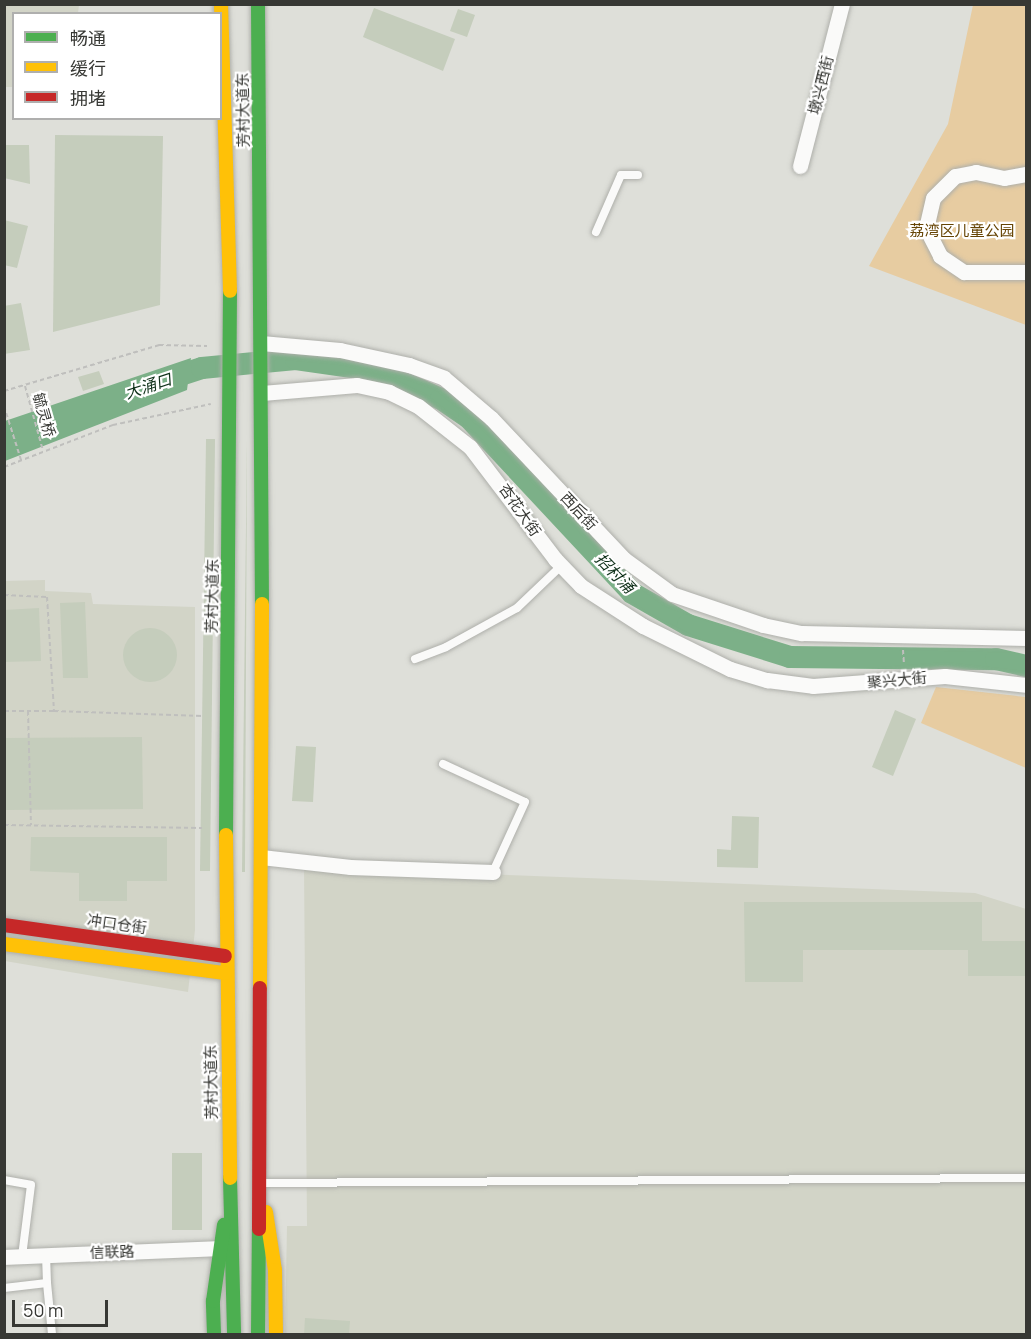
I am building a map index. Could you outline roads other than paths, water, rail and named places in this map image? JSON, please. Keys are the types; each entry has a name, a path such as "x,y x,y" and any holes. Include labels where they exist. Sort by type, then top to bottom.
{"main road":[{"name":"芳村大道东","path":"258,4 262,371 258,1335"},
{"name":"芳村大道东","path":"222,36 232,354 225,973 234,1335"},
{"name":"冲口仓街","path":"4,925 225,956"},
{"path":"4,944 225,973"},
{"name":"芳村大道东","path":"260,1185 271,1231 276,1335"},
{"name":"芳村大道东","path":"214,1335 220,1248 230,1187"}],"street":[{"name":"墩兴西街","path":"800,166 842,4"},
{"path":"1026,174 1004,178 964,172 955,176 933,198 926,228 940,256 964,272 1026,272"},
{"name":"西后街","path":"261,348 340,350 409,365 444,378 491,418 624,559 662,589 783,630 1026,638"},
{"name":"杏花大街","path":"262,393 357,385 389,392 418,406 470,447 561,566 599,600 643,626 730,669 767,680"},
{"name":"聚兴大街","path":"767,680 837,687 905,677 980,678 1026,685"},
{"path":"261,857 350,867 493,872"},
{"name":"信联路","path":"4,1257 220,1248"}],"lane":[{"path":"597,232 621,176 638,175"},
{"path":"415,659 446,647 517,608 561,566"},
{"path":"443,764 525,802 493,872"},
{"path":"260,1185 1026,1178"},
{"path":"4,1180 31,1185 22,1256"},
{"path":"46,1255 52,1335"},
{"path":"4,1288 47,1283"}],"water":[{"name":"大涌口","path":"191,358 187,390 5,461 5,421"}],"waterway":[{"name":"招村涌","path":"162,381 202,368 296,359 378,371 441,399 469,418 632,593 688,625 790,657 996,659 1026,666"}],"park label":[{"name":"荔湾区儿童公园","path":"962,231"}]}
